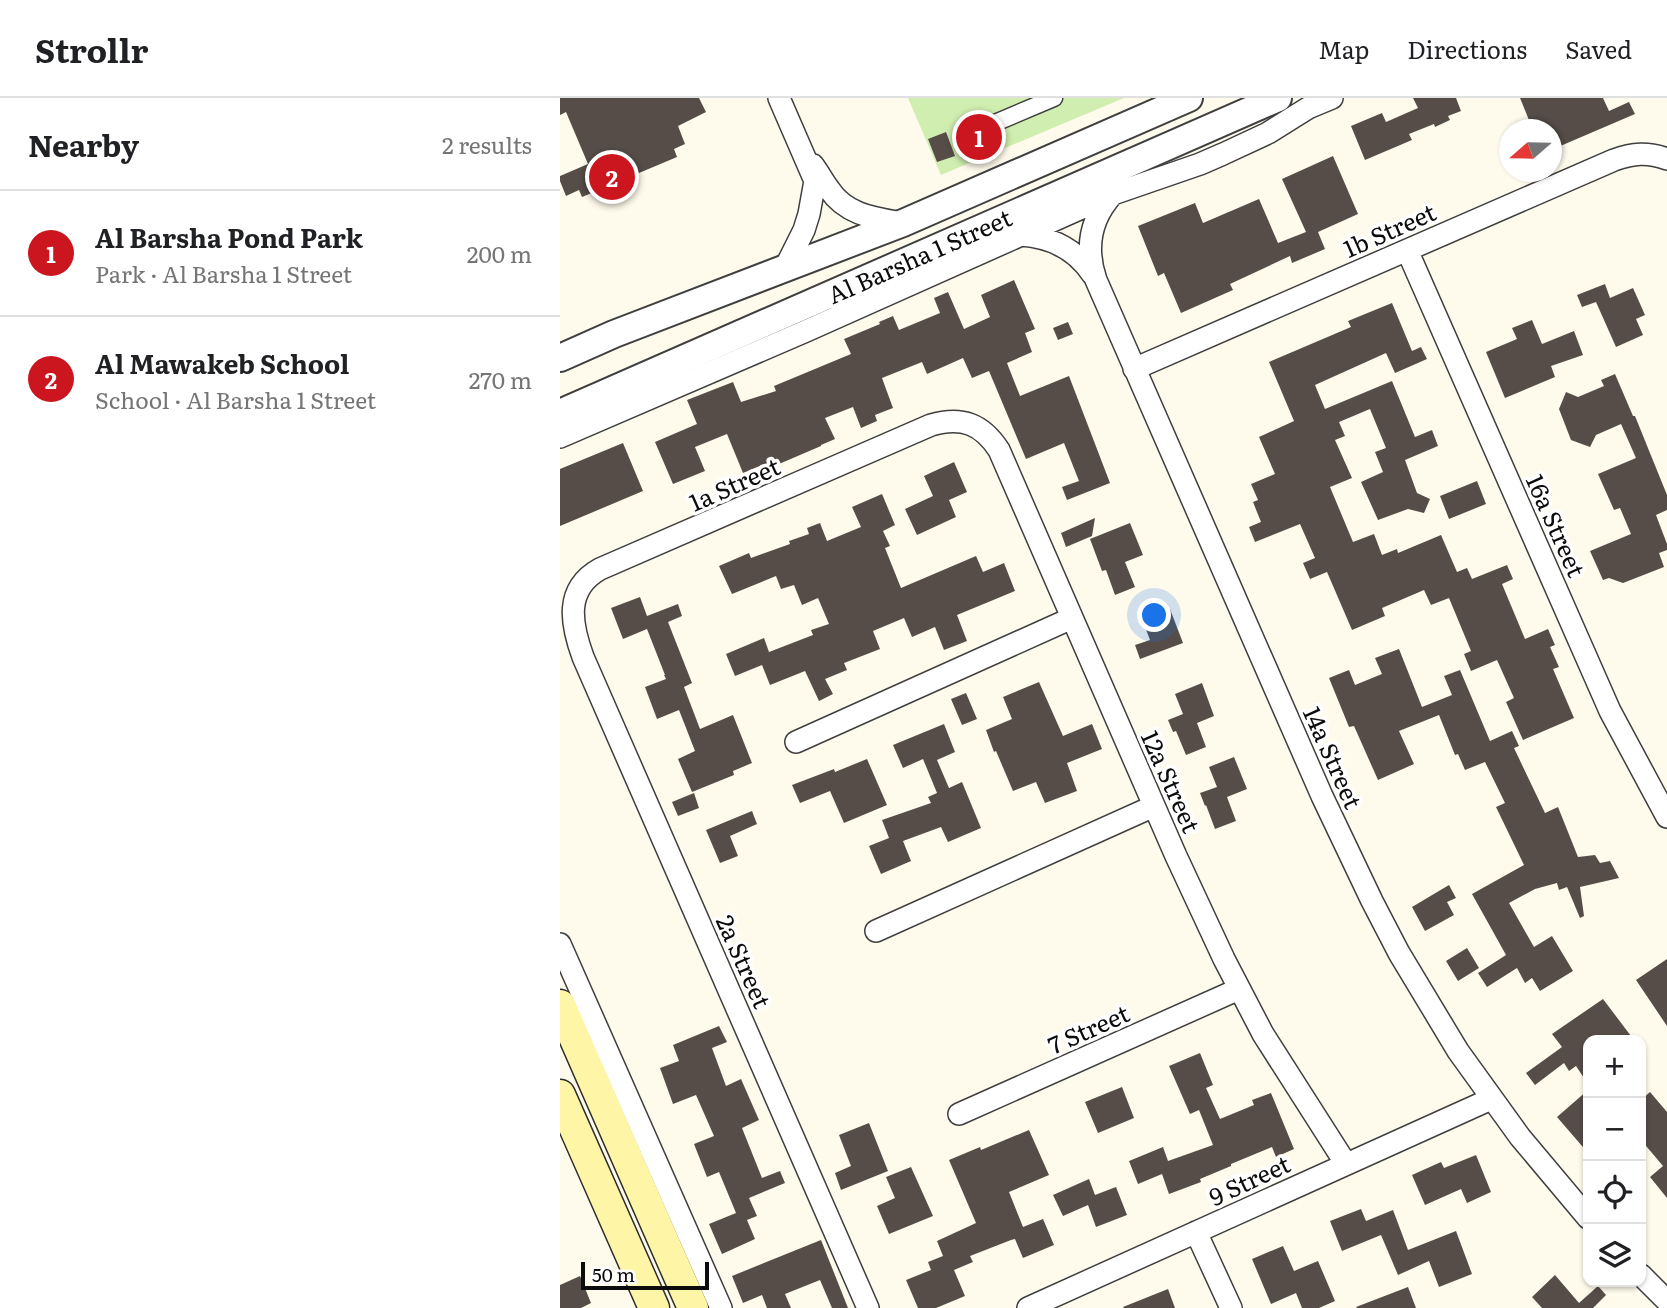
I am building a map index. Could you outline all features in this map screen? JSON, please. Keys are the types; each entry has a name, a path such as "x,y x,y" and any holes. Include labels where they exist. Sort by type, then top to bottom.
{"main road":[{"path":"560,1005 691,1302 719,1308"},
{"path":"560,1095 654,1308"}],"street":[{"path":"779,98 815,181 804,230 785,268"},
{"path":"964,136 1054,98"},
{"name":"Al Barsha 1 Street","path":"560,358 614,334 903,223 1189,98"},
{"name":"Al Barsha 1 Street","path":"560,412 1278,98"},
{"path":"560,437 1113,194 1223,155 1268,133 1308,108 1332,98"},
{"name":"1b Street","path":"1134,369 1621,157 1642,153 1667,159"},
{"path":"804,154 822,176 828,189 845,207 870,217 903,223"},
{"name":"14a Street","path":"1113,194 1098,215 1090,241 1096,280 1351,860 1399,953 1458,1051 1491,1099 1583,1212"},
{"name":"14a Street","path":"976,229 1046,239 1059,244 1080,259 1096,280"},
{"name":"16a Street","path":"1407,250 1605,698 1667,817"},
{"name":"12a Street","path":"961,421 979,429 999,450 1154,806 1239,989 1290,1078 1346,1164"},
{"name":"1a Street","path":"576,635 574,599 582,584 593,573 922,428 941,422 961,421"},
{"path":"796,742 1072,618"},
{"name":"2a Street","path":"576,635 868,1308"},
{"path":"876,931 1154,806"},
{"path":"560,944 719,1308"},
{"name":"7 Street","path":"959,1114 1239,989"},
{"name":"9 Street","path":"1028,1308 1491,1099"},
{"path":"1196,1232 1231,1308"},
{"path":"1646,1280 1667,1301"}],"green space":[{"path":"908,98 1124,98 941,175"}],"building":[{"path":"560,98 699,98 706,112 678,126 685,144 674,149 677,157 582,197 579,190 566,196 560,176 588,164 566,112 560,115"},
{"path":"1413,98 1456,98 1461,111 1448,116 1450,120 1435,127 1434,124 1409,134 1412,140 1365,160 1351,126 1382,113 1386,122 1418,108"},
{"path":"1520,98 1603,98 1609,111 1629,102 1635,114 1562,145 1562,119 1529,119"},
{"path":"946,132 955,156 937,162 928,139"},
{"path":"1333,156 1358,214 1318,232 1325,249 1292,263 1290,256 1230,284 1233,290 1181,313 1164,273 1158,276 1138,226 1195,203 1203,223 1259,199 1278,243 1306,232 1282,179"},
{"path":"1014,280 1035,329 1025,333 1032,352 1007,363 1020,396 1069,376 1110,483 1067,500 1062,487 1079,481 1064,443 1026,459 989,371 972,378 963,358 927,374 922,362 882,378 893,408 875,415 877,421 861,428 853,407 825,418 835,439 765,470 762,465 743,473 727,434 695,447 705,471 673,484 655,442 697,424 687,400 733,382 741,402 776,391 774,386 851,354 844,339 880,324 879,322 893,316 899,330 940,313 934,298 948,292 964,329 990,317 981,295"},
{"path":"1605,284 1610,298 1633,288 1645,315 1636,319 1643,335 1616,347 1596,302 1582,307 1577,295"},
{"path":"1392,303 1412,351 1421,347 1427,359 1395,373 1386,353 1315,385 1325,409 1392,381 1415,437 1432,430 1438,446 1405,460 1417,493 1430,499 1424,513 1408,509 1378,520 1361,482 1383,472 1375,452 1386,448 1370,409 1339,422 1345,436 1335,440 1352,478 1330,487 1353,542 1374,534 1382,555 1397,549 1398,553 1441,535 1457,572 1467,568 1472,579 1507,565 1513,579 1502,584 1525,639 1548,629 1555,645 1550,647 1559,667 1553,669 1574,718 1523,740 1506,702 1514,698 1497,660 1471,671 1464,654 1471,651 1449,598 1431,605 1424,590 1382,608 1385,616 1352,630 1327,572 1310,579 1303,563 1315,558 1300,524 1255,542 1249,527 1261,522 1253,502 1258,500 1251,484 1275,474 1259,437 1294,421 1269,362 1351,327 1348,321"},
{"path":"1532,320 1542,344 1574,331 1583,355 1551,366 1555,377 1505,398 1486,352 1517,339 1512,328"},
{"path":"1068,322 1073,334 1058,340 1053,328"},
{"path":"1615,374 1667,495 1667,510 1656,515 1667,544 1667,550 1659,553 1664,567 1623,583 1609,578 1603,580 1590,551 1631,534 1620,508 1614,510 1598,474 1636,458 1621,424 1596,435 1590,447 1571,440 1559,409 1566,392 1578,397 1604,386 1601,380"},
{"path":"623,443 643,491 560,526 560,469"},
{"path":"954,462 967,492 949,500 956,517 917,535 905,509 933,496 924,476"},
{"path":"1477,481 1486,504 1449,519 1440,496"},
{"path":"882,494 895,525 883,531 890,546 885,548 901,588 976,556 983,572 1004,563 1015,591 957,615 967,641 944,650 935,627 912,637 904,618 873,631 880,649 844,663 847,670 825,679 833,694 819,701 805,671 770,685 762,665 735,676 726,654 764,638 769,652 813,635 811,630 829,624 818,598 802,605 794,585 781,589 776,576 732,594 719,566 749,553 751,558 790,544 789,541 809,534 807,528 820,523 827,541 861,527 852,507"},
{"path":"1095,518 1092,536 1066,547 1061,533"},
{"path":"1130,523 1143,555 1125,562 1135,587 1115,595 1090,539"},
{"path":"640,597 647,616 678,604 682,616 668,622 692,683 684,687 700,729 733,715 752,763 733,771 734,775 692,792 678,759 695,751 679,710 657,719 645,687 666,679 647,629 623,639 611,608"},
{"path":"1170,609 1183,643 1140,659 1135,645 1150,640 1142,619"},
{"path":"1399,649 1422,707 1452,695 1444,676 1460,670 1490,741 1512,731 1519,746 1514,748 1545,813 1558,807 1578,857 1595,855 1600,863 1610,861 1619,878 1580,887 1584,916 1580,918 1567,887 1559,890 1557,883 1535,889 1509,903 1534,947 1552,936 1573,971 1540,991 1532,978 1525,983 1517,968 1487,987 1478,973 1506,955 1472,894 1524,865 1496,807 1505,803 1485,762 1465,770 1458,754 1455,755 1439,715 1399,731 1414,764 1378,780 1354,726 1349,727 1329,678 1349,670 1355,685 1382,674 1375,658"},
{"path":"1039,682 1063,736 1092,724 1102,749 1067,763 1077,791 1045,803 1036,782 1013,791 986,730 1012,719 1003,697"},
{"path":"1202,683 1214,716 1197,723 1206,747 1186,755 1168,720 1183,714 1175,694"},
{"path":"966,693 977,719 962,725 951,699"},
{"path":"944,724 955,752 937,760 949,788 962,782 981,828 948,842 941,827 903,841 911,861 881,874 869,846 889,838 882,820 931,803 928,797 937,793 923,759 903,768 893,745"},
{"path":"1234,757 1247,789 1227,797 1236,821 1215,829 1200,793 1217,787 1209,767"},
{"path":"867,759 887,805 844,823 830,791 800,803 792,785"},
{"path":"694,793 699,808 678,816 672,802"},
{"path":"752,811 757,824 730,836 738,856 720,863 706,830"},
{"path":"1449,885 1456,898 1447,902 1454,915 1425,931 1412,907"},
{"path":"1467,948 1479,968 1458,981 1446,961"},
{"path":"1667,959 1667,1026 1636,980"},
{"path":"1603,999 1630,1035 1583,1035 1583,1076 1576,1066 1569,1071 1564,1063 1535,1085 1526,1073 1562,1047 1552,1034"},
{"path":"719,1026 727,1042 712,1048 726,1086 741,1079 759,1120 742,1128 762,1178 780,1171 785,1183 749,1198 757,1216 747,1220 755,1239 722,1254 709,1224 736,1213 719,1172 707,1177 694,1144 714,1136 696,1095 673,1104 660,1068 679,1061 673,1045"},
{"path":"1200,1053 1213,1085 1206,1088 1220,1119 1254,1105 1252,1100 1271,1093 1294,1149 1276,1157 1272,1147 1200,1179 1201,1182 1169,1194 1162,1174 1138,1184 1129,1161 1163,1147 1168,1161 1213,1145 1199,1110 1190,1114 1169,1066"},
{"path":"1122,1087 1134,1118 1098,1133 1085,1102"},
{"path":"1650,1092 1667,1112 1667,1198 1650,1177 1663,1166 1646,1146 1646,1096"},
{"path":"1583,1094 1583,1147 1557,1117"},
{"path":"869,1123 888,1171 841,1190 835,1173 851,1166 839,1135"},
{"path":"1029,1130 1049,1175 1009,1192 1023,1227 1043,1219 1054,1245 1023,1258 1015,1239 970,1256 973,1262 954,1270 965,1296 936,1308 918,1308 906,1280 931,1270 928,1262 943,1256 937,1241 976,1223 949,1160"},
{"path":"1476,1155 1491,1192 1467,1203 1461,1189 1425,1205 1412,1175 1441,1162 1444,1168"},
{"path":"911,1167 933,1216 889,1234 877,1206 895,1198 886,1177"},
{"path":"1089,1179 1095,1195 1116,1187 1127,1215 1096,1227 1088,1205 1063,1216 1053,1195"},
{"path":"1361,1209 1366,1221 1393,1210 1408,1250 1456,1231 1472,1274 1439,1287 1429,1261 1398,1275 1381,1235 1342,1251 1330,1221"},
{"path":"821,1240 848,1308 832,1308 820,1280 785,1294 791,1308 767,1308 762,1295 743,1303 732,1276"},
{"path":"1283,1246 1294,1271 1318,1261 1335,1301 1319,1308 1302,1308 1296,1293 1271,1304 1252,1259"},
{"path":"1555,1275 1579,1303 1597,1287 1606,1295 1593,1308 1542,1308 1532,1297"},
{"path":"580,1276 591,1303 581,1308 560,1308 560,1285"},
{"path":"1408,1287 1416,1308 1356,1307"},
{"path":"1168,1289 1175,1308 1123,1307"}],"place":[{"name":"Al Barsha Pond Park","path":"979,137"},
{"name":"Al Mawakeb School","path":"612,177"}]}
